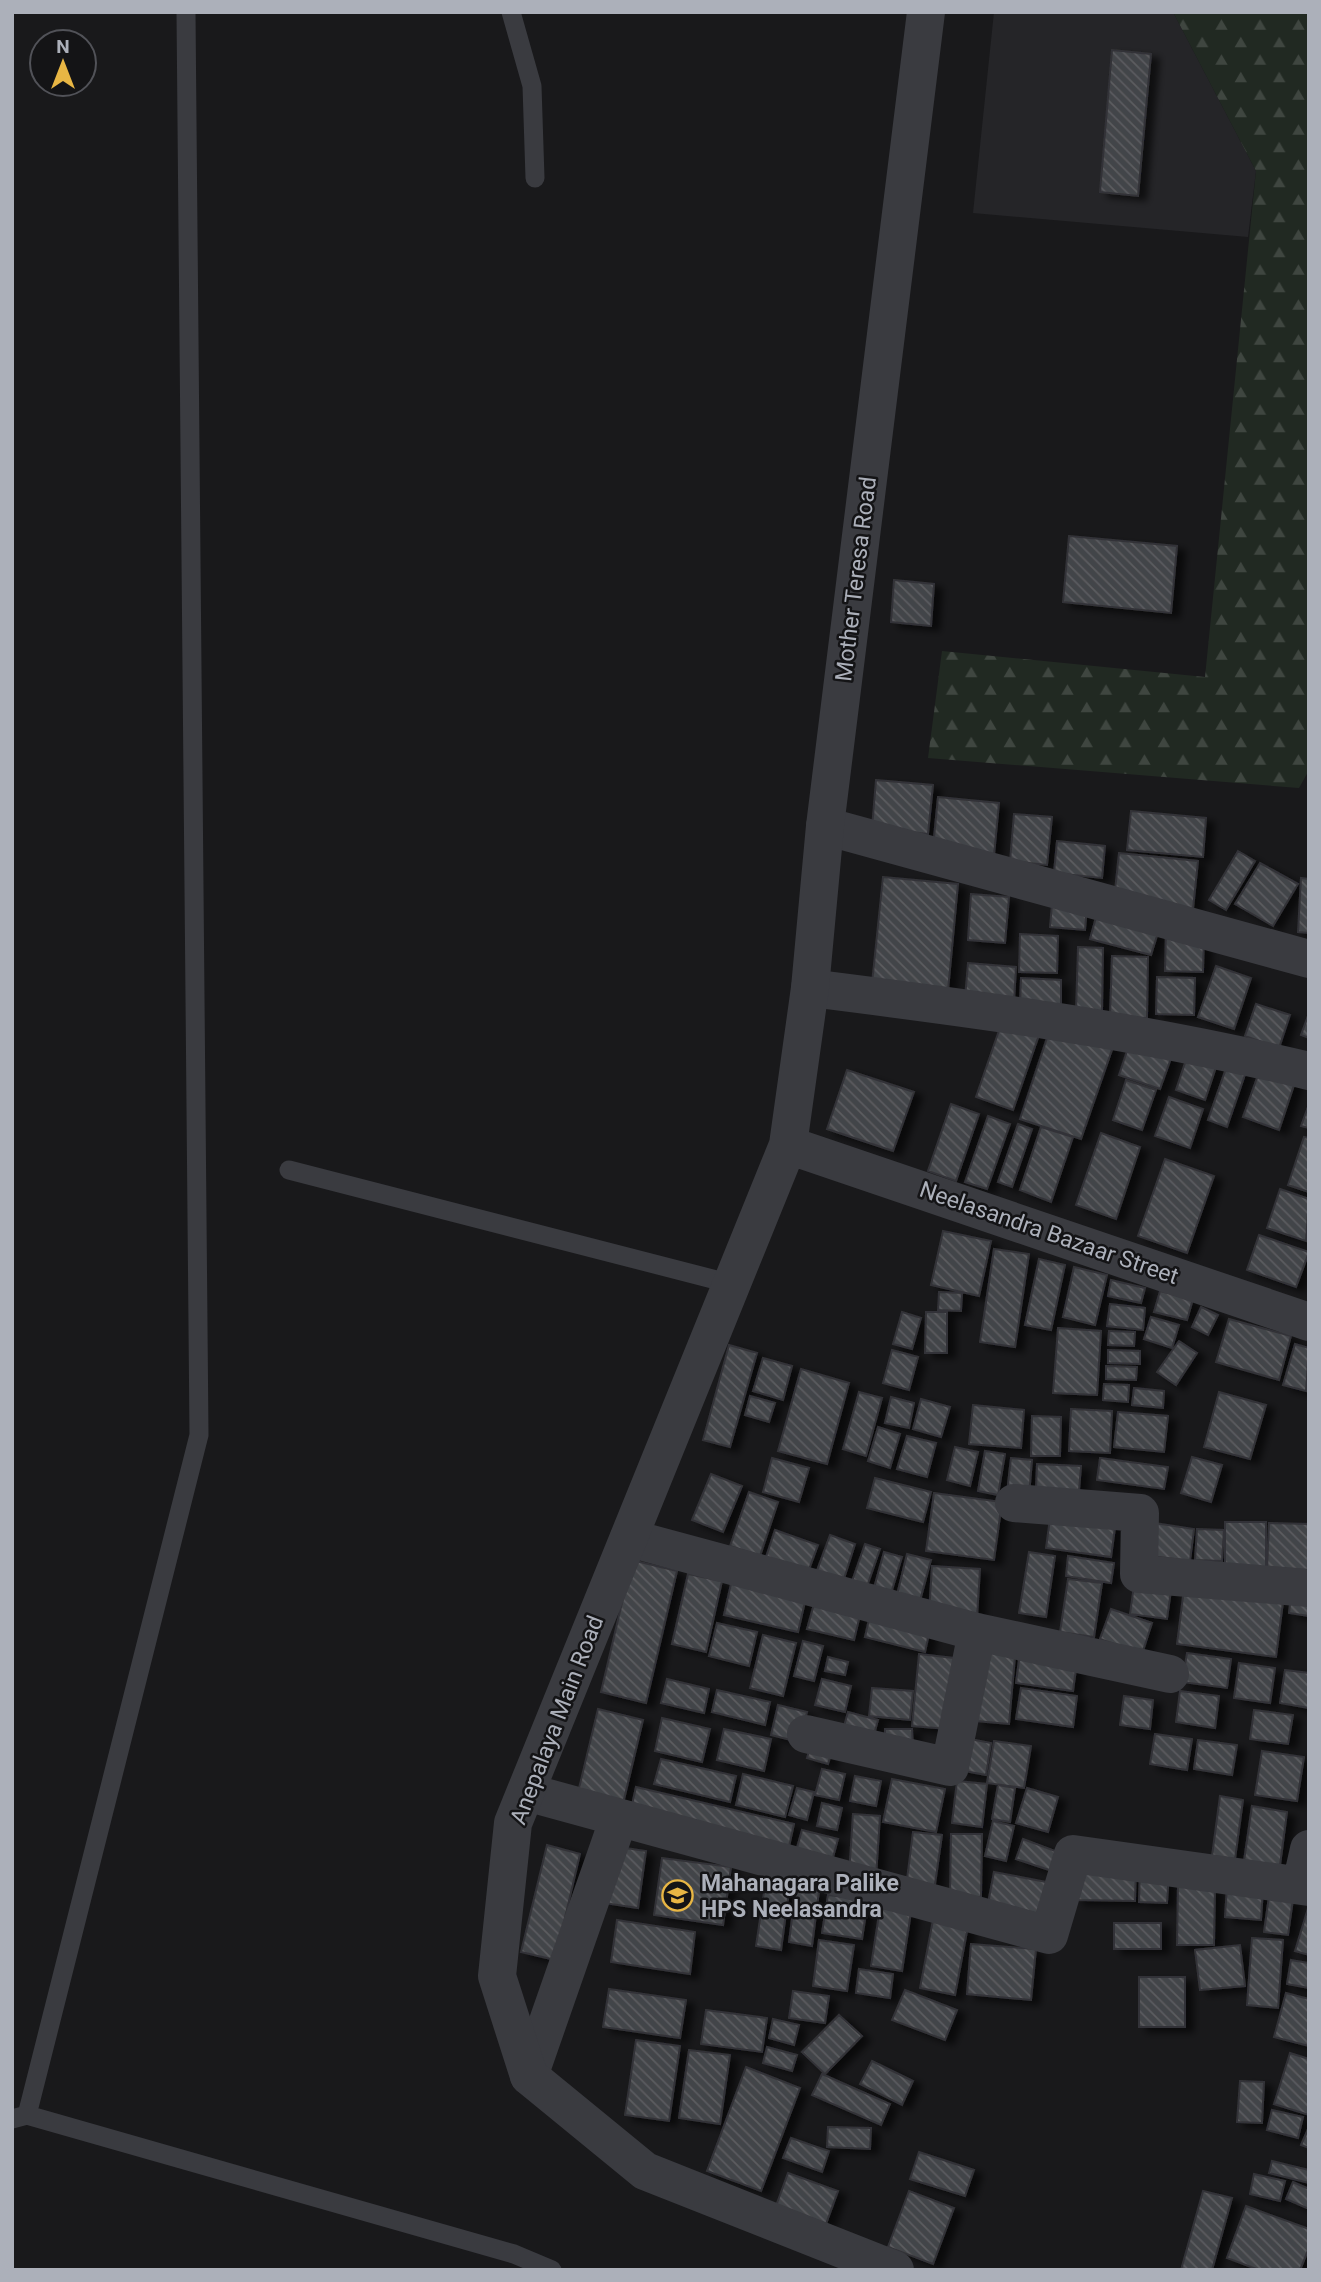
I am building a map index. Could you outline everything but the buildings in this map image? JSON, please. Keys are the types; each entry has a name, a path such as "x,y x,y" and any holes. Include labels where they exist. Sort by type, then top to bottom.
{"street":[{"name":"Mother Teresa Road","path":"788,1145 810,988 825,826 926,12"},
{"path":"825,826 1309,959"},
{"path":"810,988 1045,1018 1226,1051 1309,1071"},
{"name":"Anepalaya Main Road","path":"529,2076 497,1976 513,1824 788,1145"},
{"name":"Neelasandra Bazaar Street","path":"788,1145 1309,1322"},
{"path":"1014,1503 1140,1513 1139,1574 1309,1588"},
{"path":"629,1538 977,1632 1170,1674"},
{"path":"806,1734 950,1768 977,1632"},
{"path":"526,1792 1048,1935 1073,1854 1305,1886 1309,1849"},
{"path":"619,1818 529,2076 645,2171 895,2270"}],"lane":[{"path":"186,12 199,1435 20,2117 514,2253 552,2270"},
{"path":"511,12 532,86 536,178"},
{"path":"289,1170 732,1284"}],"shaded area":[{"path":"994,12 1173,12 1256,171 1248,237 973,213"}],"green space":[{"path":"1173,12 1309,12 1309,770 1299,788 928,758 942,651 1205,677 1256,171"}],"place":[{"name":"Mahanagara Palike HPS Neelasandra","path":"678,1896"}]}
